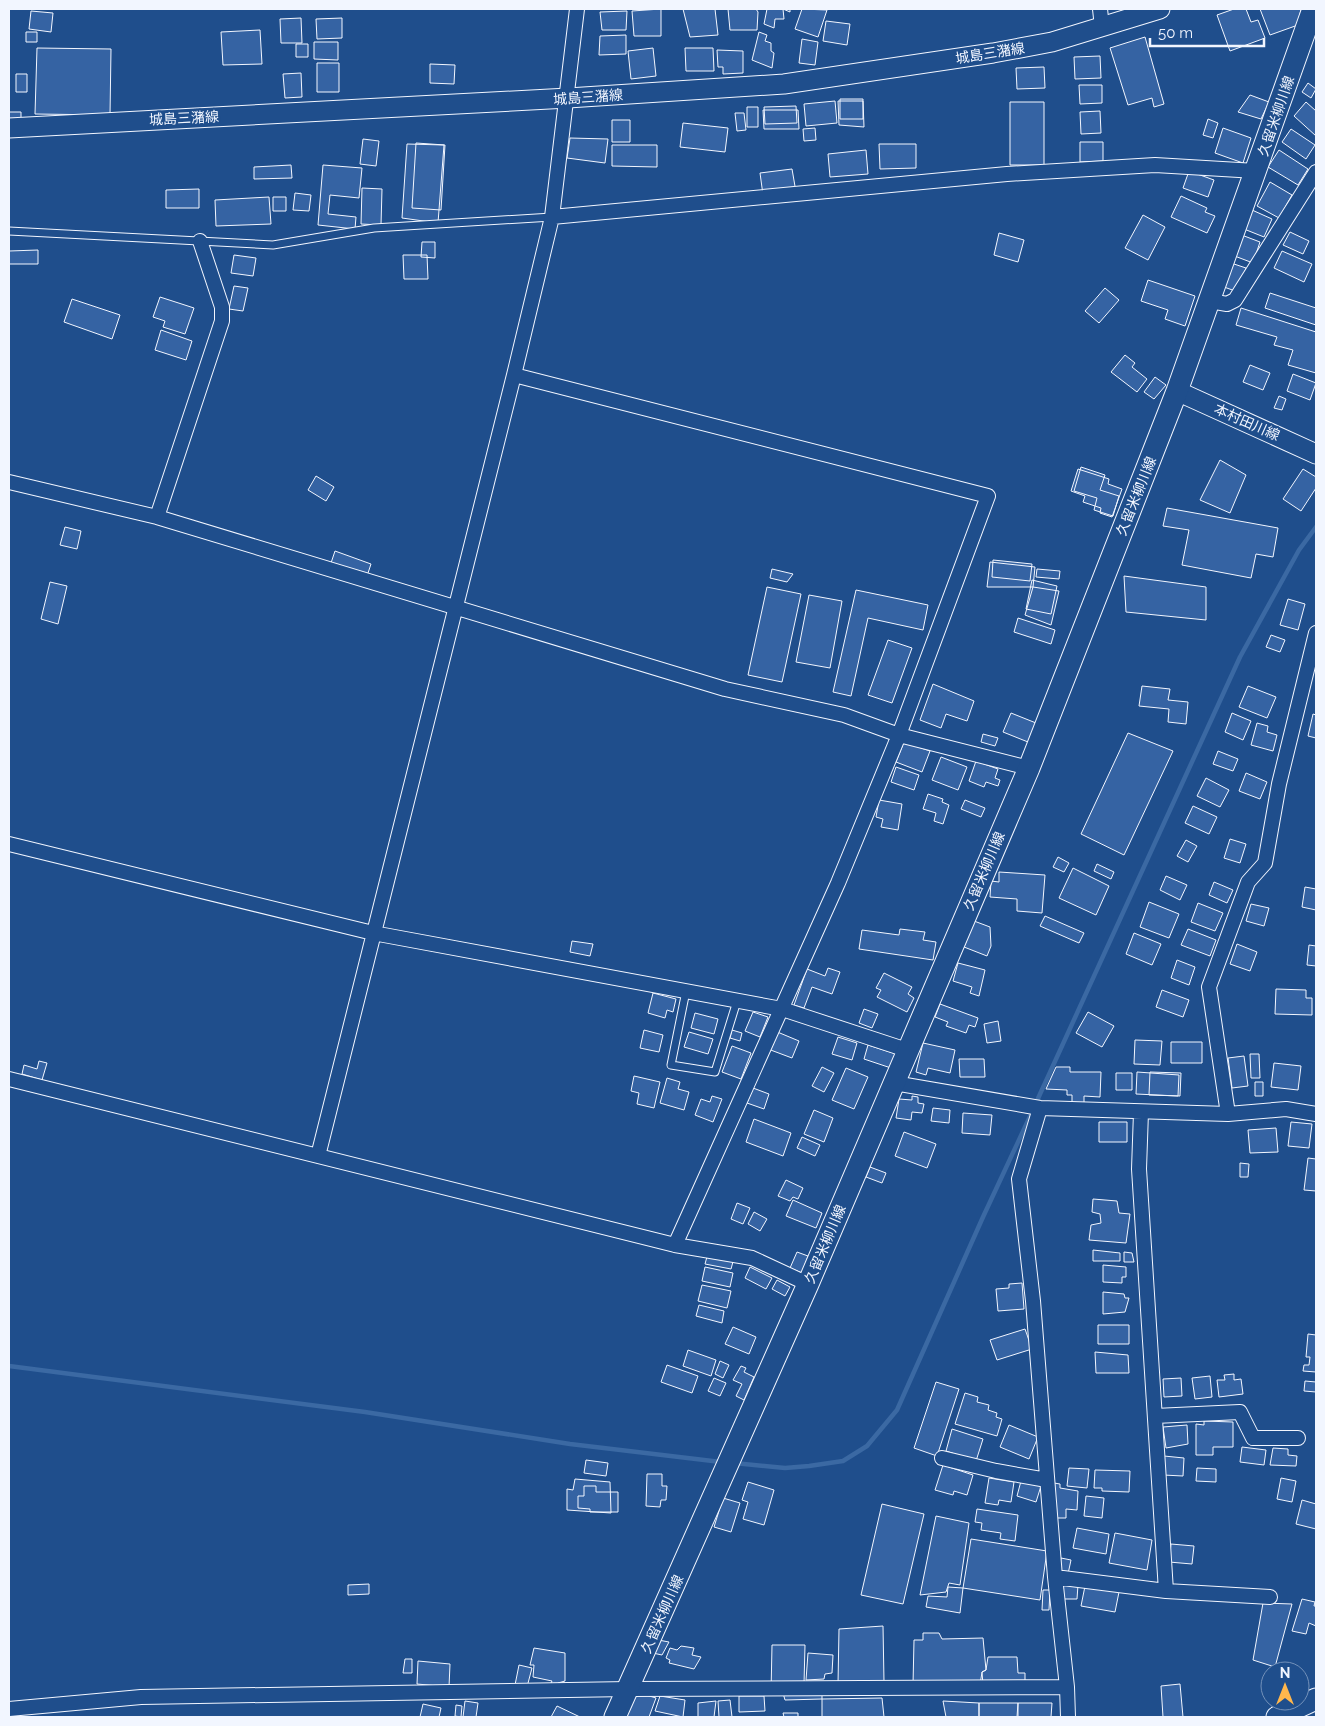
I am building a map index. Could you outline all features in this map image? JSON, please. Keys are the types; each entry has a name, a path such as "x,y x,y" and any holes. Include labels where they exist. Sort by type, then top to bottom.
{"main road":[{"name":"城島三潴線","path":"9,128 568,98 784,84 993,53 1052,42 1101,18 1160,9"},
{"name":"久留米柳川線","path":"614,1717 808,1284 1029,768 1177,391 1313,9"},
{"name":"本村田川線","path":"1177,391 1316,454"},
{"path":"1277,1717 1316,1699"}],"street":[{"path":"318,1156 372,933 514,375 552,217 568,98 577,9"},
{"path":"552,217 1007,174 1146,165 1256,171"},
{"path":"1210,301 1227,304 1235,300 1316,172"},
{"path":"156,517 222,321 222,307 200,241"},
{"path":"514,375 988,496 899,735 838,883 675,1245"},
{"path":"9,482 156,517 725,689 844,715 899,735 1029,768"},
{"path":"1228,1114 1209,987 1248,882 1265,863 1279,784 1316,633"},
{"path":"9,844 372,933 782,1009 907,1050"},
{"path":"9,1078 675,1245 752,1258 808,1284"},
{"path":"894,1083 1013,1105 1040,1108 1228,1114 1286,1109 1316,1114"},
{"path":"1040,1108 1019,1179 1033,1301 1055,1577 1067,1687 1068,1717"},
{"path":"1141,1112 1139,1169 1166,1591"},
{"path":"1155,1416 1240,1412 1253,1438 1298,1438"},
{"path":"942,1458 996,1471 1047,1480"},
{"path":"1055,1577 1166,1591 1270,1596"},
{"path":"9,1709 141,1697 628,1689 1067,1687"}],"lane":[{"path":"9,231 273,245 374,228 552,217"},
{"path":"686,991 671,1065 714,1072 737,1000"}],"building":[{"path":"661,9 661,36 634,36 632,11"},
{"path":"683,9 715,9 718,35 690,37"},
{"path":"728,9 756,9 758,12 757,30 730,30"},
{"path":"767,9 783,9 784,19 775,19 774,28 764,24"},
{"path":"802,9 827,10 818,37 795,29"},
{"path":"1234,9 1246,9 1251,22 1258,20 1265,38 1230,51 1217,15"},
{"path":"1260,9 1301,9 1298,25 1270,35"},
{"path":"31,11 53,13 51,32 29,29"},
{"path":"627,11 626,30 602,30 600,12"},
{"path":"301,18 302,43 281,43 280,19"},
{"path":"342,18 342,38 317,39 316,19"},
{"path":"826,21 850,24 847,45 823,41"},
{"path":"260,30 262,64 223,65 221,32"},
{"path":"26,32 37,32 37,42 26,42"},
{"path":"759,32 767,35 765,41 771,43 771,51 774,53 772,68 752,60"},
{"path":"626,35 626,54 599,55 600,36"},
{"path":"1145,37 1164,104 1154,107 1152,98 1128,105 1110,48"},
{"path":"802,39 818,42 815,65 799,63"},
{"path":"314,42 338,42 338,60 314,59"},
{"path":"296,44 308,44 308,57 296,57"},
{"path":"37,48 111,49 110,115 35,114"},
{"path":"653,48 656,76 631,79 628,51"},
{"path":"685,48 713,48 714,71 686,71"},
{"path":"717,50 743,51 743,73 723,74 723,67 718,67"},
{"path":"1100,56 1101,78 1075,79 1074,57"},
{"path":"317,63 339,63 339,92 317,92"},
{"path":"430,64 455,65 454,84 430,83"},
{"path":"1044,67 1045,88 1017,89 1016,68"},
{"path":"301,73 302,97 285,98 283,74"},
{"path":"16,74 27,74 27,92 16,92"},
{"path":"1308,83 1316,89 1311,98 1302,92"},
{"path":"1079,85 1102,85 1102,103 1080,104"},
{"path":"1250,95 1269,102 1261,119 1238,112"},
{"path":"840,99 863,99 863,119 840,119"},
{"path":"835,101 837,123 806,126 804,104"},
{"path":"838,101 863,101 864,127 839,125"},
{"path":"1010,102 1044,102 1044,165 1010,165"},
{"path":"1306,102 1316,111 1316,136 1294,116"},
{"path":"796,106 797,123 765,124 764,107"},
{"path":"747,107 758,107 758,127 747,127"},
{"path":"763,110 798,110 799,129 764,129"},
{"path":"1100,111 1101,133 1081,134 1080,112"},
{"path":"9,112 21,112 21,122 9,122"},
{"path":"735,113 744,113 746,130 737,131"},
{"path":"1208,119 1218,123 1213,138 1203,135"},
{"path":"612,120 630,120 630,142 612,142"},
{"path":"683,123 728,128 725,152 680,147"},
{"path":"815,128 816,140 804,141 803,129"},
{"path":"1223,128 1251,138 1243,163 1215,153"},
{"path":"1291,129 1315,145 1306,159 1282,142"},
{"path":"570,138 608,139 605,163 567,158"},
{"path":"363,139 379,141 376,166 360,164"},
{"path":"1080,142 1103,142 1103,161 1080,162"},
{"path":"416,143 445,145 441,210 412,208"},
{"path":"407,144 444,145 438,223 402,218"},
{"path":"879,144 916,144 916,168 880,169"},
{"path":"612,145 657,145 657,167 612,166"},
{"path":"866,150 868,174 830,177 828,154"},
{"path":"1279,150 1308,169 1298,185 1268,167"},
{"path":"291,165 292,178 254,179 254,167"},
{"path":"323,165 362,168 359,198 330,195 328,214 356,217 355,229 318,225"},
{"path":"792,169 796,192 763,195 760,173"},
{"path":"1189,171 1214,180 1208,197 1183,188"},
{"path":"1270,182 1292,195 1279,218 1257,206"},
{"path":"362,188 382,189 381,225 361,224"},
{"path":"199,189 199,208 166,208 166,190"},
{"path":"295,193 311,195 309,211 293,210"},
{"path":"1181,196 1207,208 1205,212 1215,216 1207,233 1171,217"},
{"path":"269,197 271,224 216,226 215,200"},
{"path":"273,197 286,197 286,211 273,211"},
{"path":"1252,210 1272,219 1264,237 1244,229"},
{"path":"1143,215 1165,227 1148,260 1125,248"},
{"path":"1290,232 1309,241 1303,254 1283,245"},
{"path":"999,233 1024,240 1018,262 994,255"},
{"path":"1239,234 1260,242 1253,263 1232,255"},
{"path":"422,242 435,242 435,258 421,257"},
{"path":"38,250 38,264 9,264 9,251"},
{"path":"1282,251 1312,264 1304,282 1274,268"},
{"path":"234,255 256,258 253,276 231,273"},
{"path":"403,255 427,255 428,279 404,279"},
{"path":"1231,263 1246,268 1238,292 1224,287"},
{"path":"1148,280 1195,296 1185,326 1165,319 1168,310 1141,301"},
{"path":"234,286 248,288 243,311 229,309"},
{"path":"1105,288 1119,300 1099,323 1085,311"},
{"path":"1270,293 1316,308 1316,325 1265,308"},
{"path":"160,297 194,308 185,334 163,327 165,321 153,317"},
{"path":"72,299 120,315 112,339 64,322"},
{"path":"1241,308 1316,332 1316,373 1288,365 1293,350 1274,345 1277,337 1236,325"},
{"path":"161,330 192,341 186,360 155,350"},
{"path":"1125,355 1135,363 1132,367 1147,379 1137,392 1111,372"},
{"path":"1250,365 1270,373 1263,390 1243,382"},
{"path":"1293,374 1316,383 1310,400 1287,391"},
{"path":"1155,377 1166,385 1154,399 1144,392"},
{"path":"1279,396 1286,399 1282,410 1274,408"},
{"path":"1220,460 1246,475 1230,513 1200,500"},
{"path":"1081,467 1105,475 1100,490 1119,496 1113,516 1094,510 1097,498 1074,491"},
{"path":"1078,469 1109,479 1108,484 1122,489 1112,517 1100,513 1101,508 1083,502 1085,496 1071,491"},
{"path":"1303,469 1316,477 1316,488 1301,511 1283,499"},
{"path":"316,476 334,487 326,501 308,490"},
{"path":"1167,508 1278,528 1273,557 1256,554 1251,578 1182,565 1189,530 1163,526"},
{"path":"65,527 81,531 77,549 60,545"},
{"path":"335,551 371,564 366,579 330,566"},
{"path":"993,560 1032,564 1030,581 992,577"},
{"path":"990,562 1035,567 1033,587 987,587"},
{"path":"772,569 793,574 787,582 770,578"},
{"path":"1037,569 1060,571 1059,579 1036,577"},
{"path":"1124,576 1206,587 1206,620 1126,612"},
{"path":"1032,580 1057,586 1051,614 1026,609"},
{"path":"50,582 67,586 58,624 41,619"},
{"path":"767,587 801,594 782,682 748,675"},
{"path":"1033,587 1059,591 1051,625 1025,615"},
{"path":"856,590 928,605 923,630 868,618 851,696 833,692"},
{"path":"809,595 842,601 830,668 796,662"},
{"path":"1288,599 1305,604 1298,630 1280,625"},
{"path":"1018,618 1055,630 1051,644 1014,632"},
{"path":"1271,635 1285,640 1280,652 1266,647"},
{"path":"888,640 912,648 892,703 868,695"},
{"path":"933,684 974,701 967,721 946,714 941,728 920,720"},
{"path":"1142,686 1170,689 1168,700 1188,702 1186,724 1168,722 1169,709 1139,706"},
{"path":"1248,686 1276,697 1267,718 1239,707"},
{"path":"1011,713 1036,723 1028,742 1003,732"},
{"path":"1232,713 1251,721 1243,740 1225,732"},
{"path":"1313,714 1316,715 1316,738 1308,736"},
{"path":"1257,723 1268,726 1267,732 1277,735 1273,751 1251,745"},
{"path":"1128,733 1173,751 1124,855 1081,834"},
{"path":"983,734 998,738 995,746 981,742"},
{"path":"904,742 930,751 922,772 896,762"},
{"path":"1218,751 1238,759 1233,771 1213,764"},
{"path":"941,757 967,767 958,790 932,780"},
{"path":"976,761 998,769 995,778 1000,780 998,786 986,782 984,787 969,781"},
{"path":"896,767 919,775 914,790 891,782"},
{"path":"1246,773 1267,782 1260,799 1239,791"},
{"path":"1206,778 1229,790 1220,807 1197,796"},
{"path":"928,794 943,799 942,802 949,805 943,824 934,821 936,813 923,809"},
{"path":"879,800 902,804 898,830 881,827 883,819 876,817"},
{"path":"965,800 985,808 981,817 961,809"},
{"path":"1193,806 1217,817 1209,834 1185,823"},
{"path":"1230,839 1246,844 1240,863 1224,858"},
{"path":"1186,840 1197,846 1188,862 1177,856"},
{"path":"1058,857 1069,863 1064,872 1053,867"},
{"path":"1097,864 1114,872 1111,879 1094,871"},
{"path":"1073,868 1109,886 1096,915 1059,898"},
{"path":"999,872 1045,875 1042,913 1017,911 1017,899 990,897 991,881 999,882"},
{"path":"1166,876 1187,885 1180,900 1160,890"},
{"path":"1214,882 1233,890 1227,903 1209,895"},
{"path":"1305,887 1316,889 1316,910 1302,907"},
{"path":"1149,902 1179,914 1169,938 1140,927"},
{"path":"1198,903 1223,913 1215,931 1191,922"},
{"path":"1251,904 1269,908 1264,926 1246,921"},
{"path":"1045,916 1084,933 1079,943 1040,926"},
{"path":"974,921 990,927 991,946 987,956 964,947"},
{"path":"900,929 925,932 923,940 936,942 933,960 859,949 862,930 899,935"},
{"path":"1188,929 1216,940 1210,956 1181,945"},
{"path":"1134,933 1161,944 1152,965 1126,954"},
{"path":"572,941 593,944 590,956 570,952"},
{"path":"1237,944 1257,952 1250,971 1230,964"},
{"path":"1309,945 1316,946 1316,966 1307,965"},
{"path":"1177,960 1195,967 1189,985 1171,978"},
{"path":"958,963 985,970 979,996 970,993 972,987 953,981"},
{"path":"828,968 840,972 832,994 812,987 804,1008 794,1005 807,969 825,976"},
{"path":"884,973 912,987 908,994 914,998 907,1012 877,997 881,990 876,988"},
{"path":"1276,989 1306,990 1306,998 1312,998 1312,1015 1275,1014"},
{"path":"1162,990 1189,1000 1183,1017 1156,1007"},
{"path":"653,993 676,999 673,1012 667,1010 665,1018 648,1013"},
{"path":"940,1004 978,1018 975,1027 969,1025 966,1033 946,1026 948,1022 935,1017"},
{"path":"864,1009 878,1014 872,1028 859,1023"},
{"path":"753,1012 768,1017 760,1037 745,1031"},
{"path":"1088,1012 1114,1026 1102,1047 1076,1033"},
{"path":"695,1013 718,1019 714,1034 691,1028"},
{"path":"998,1021 1001,1041 987,1043 984,1024"},
{"path":"644,1030 663,1035 659,1052 640,1048"},
{"path":"732,1030 742,1033 740,1041 730,1038"},
{"path":"775,1031 799,1041 792,1058 768,1049"},
{"path":"689,1032 713,1039 708,1054 684,1047"},
{"path":"838,1037 857,1043 852,1060 832,1054"},
{"path":"1135,1040 1162,1041 1160,1065 1134,1064"},
{"path":"1171,1042 1202,1042 1202,1063 1171,1063"},
{"path":"923,1043 955,1050 950,1073 928,1068 926,1075 916,1072"},
{"path":"868,1045 896,1054 891,1068 864,1059"},
{"path":"732,1046 751,1053 741,1079 722,1072"},
{"path":"1250,1054 1259,1054 1260,1078 1251,1078"},
{"path":"1244,1056 1248,1086 1232,1088 1228,1058"},
{"path":"959,1059 984,1059 985,1077 960,1077"},
{"path":"39,1061 47,1063 42,1080 22,1074 24,1065 37,1069"},
{"path":"1274,1063 1301,1066 1298,1090 1271,1087"},
{"path":"822,1067 834,1073 824,1092 812,1086"},
{"path":"1056,1067 1070,1067 1070,1072 1101,1072 1100,1097 1084,1096 1084,1103 1072,1103 1072,1095 1067,1095 1067,1090 1046,1089"},
{"path":"846,1068 868,1077 854,1109 832,1100"},
{"path":"1137,1072 1179,1075 1178,1096 1136,1094"},
{"path":"1150,1072 1181,1073 1180,1096 1149,1095"},
{"path":"1116,1073 1132,1073 1132,1090 1116,1090"},
{"path":"634,1076 660,1082 654,1108 637,1104 639,1093 631,1091"},
{"path":"667,1078 680,1082 678,1089 689,1092 684,1110 660,1103"},
{"path":"1255,1082 1263,1082 1263,1096 1255,1096"},
{"path":"753,1088 769,1094 764,1109 747,1103"},
{"path":"712,1096 722,1099 713,1122 695,1115 701,1099 710,1102"},
{"path":"912,1096 918,1097 918,1103 924,1104 922,1113 912,1112 911,1120 896,1118 899,1099 912,1100"},
{"path":"933,1108 950,1110 949,1123 931,1121"},
{"path":"814,1110 833,1118 824,1142 804,1134"},
{"path":"963,1113 992,1115 990,1135 962,1133"},
{"path":"754,1119 791,1133 783,1156 746,1142"},
{"path":"1099,1122 1127,1122 1127,1142 1099,1142"},
{"path":"1291,1122 1312,1124 1309,1148 1288,1146"},
{"path":"1276,1128 1278,1152 1250,1153 1248,1130"},
{"path":"904,1132 936,1144 927,1168 895,1156"},
{"path":"802,1137 820,1145 815,1156 797,1148"},
{"path":"1308,1158 1316,1159 1316,1191 1304,1190"},
{"path":"1240,1163 1249,1164 1248,1177 1240,1177"},
{"path":"870,1167 886,1173 882,1183 866,1177"},
{"path":"786,1180 803,1188 798,1199 793,1197 790,1201 778,1196"},
{"path":"1093,1199 1117,1201 1119,1213 1130,1214 1126,1243 1089,1240 1091,1225 1101,1223 1100,1214 1092,1212"},
{"path":"793,1200 822,1213 816,1228 786,1216"},
{"path":"737,1203 750,1208 743,1224 731,1219"},
{"path":"754,1212 767,1219 760,1231 748,1224"},
{"path":"1093,1250 1120,1253 1120,1261 1093,1261"},
{"path":"797,1252 808,1256 802,1273 790,1268"},
{"path":"1124,1252 1132,1253 1134,1262 1124,1262"},
{"path":"708,1253 734,1258 731,1269 705,1264"},
{"path":"1103,1265 1126,1267 1126,1277 1122,1277 1122,1283 1103,1282"},
{"path":"705,1267 733,1273 730,1287 702,1281"},
{"path":"750,1267 772,1278 766,1289 745,1278"},
{"path":"777,1280 790,1287 785,1296 772,1289"},
{"path":"1022,1283 1024,1309 998,1311 996,1289 1009,1288 1009,1284"},
{"path":"702,1285 731,1291 727,1308 698,1301"},
{"path":"1103,1292 1124,1294 1125,1298 1129,1298 1125,1312 1103,1314"},
{"path":"699,1305 724,1311 722,1323 696,1316"},
{"path":"1098,1325 1129,1325 1129,1344 1098,1344"},
{"path":"733,1327 756,1337 749,1354 725,1344"},
{"path":"1025,1329 1032,1349 997,1360 990,1340"},
{"path":"1308,1334 1316,1335 1316,1372 1303,1371 1304,1365 1309,1365 1310,1357 1306,1357"},
{"path":"688,1350 716,1360 711,1376 683,1366"},
{"path":"1095,1352 1128,1355 1129,1373 1096,1373"},
{"path":"720,1361 729,1365 723,1378 715,1374"},
{"path":"667,1365 698,1376 692,1393 661,1382"},
{"path":"741,1366 746,1368 744,1372 754,1377 744,1400 736,1396 742,1384 733,1380"},
{"path":"1234,1374 1234,1380 1241,1379 1243,1394 1219,1397 1217,1380 1225,1380 1224,1375"},
{"path":"1210,1376 1212,1397 1195,1399 1192,1378"},
{"path":"714,1378 726,1383 720,1396 708,1391"},
{"path":"1181,1378 1182,1396 1164,1397 1163,1379"},
{"path":"1305,1381 1316,1382 1316,1392 1304,1391"},
{"path":"936,1382 959,1389 937,1456 914,1448"},
{"path":"965,1393 978,1397 977,1402 989,1405 988,1410 997,1413 996,1417 1002,1419 997,1436 955,1424"},
{"path":"1204,1421 1233,1422 1233,1447 1213,1447 1213,1455 1196,1455 1196,1424 1204,1425"},
{"path":"1009,1425 1038,1437 1029,1459 1000,1447"},
{"path":"1187,1425 1188,1444 1166,1448 1163,1427"},
{"path":"952,1429 983,1439 976,1461 946,1451"},
{"path":"1242,1447 1266,1450 1264,1465 1240,1462"},
{"path":"1273,1448 1288,1449 1288,1455 1297,1456 1296,1466 1270,1465"},
{"path":"1164,1456 1184,1458 1183,1476 1163,1475"},
{"path":"586,1460 608,1463 606,1476 584,1473"},
{"path":"943,1465 973,1475 967,1495 954,1491 953,1495 935,1490"},
{"path":"1069,1468 1089,1469 1087,1488 1067,1486"},
{"path":"1197,1468 1216,1469 1216,1482 1196,1481"},
{"path":"1095,1470 1130,1471 1129,1492 1102,1491 1102,1488 1094,1488"},
{"path":"647,1474 662,1474 662,1486 667,1486 666,1500 661,1500 660,1507 646,1506"},
{"path":"989,1478 1014,1482 1011,1502 999,1500 998,1505 985,1503"},
{"path":"1281,1478 1296,1481 1292,1502 1277,1499"},
{"path":"575,1479 610,1482 611,1513 567,1510 567,1489 573,1490"},
{"path":"1021,1481 1041,1486 1036,1502 1017,1496"},
{"path":"748,1482 774,1490 764,1525 743,1519 748,1502 742,1500"},
{"path":"1054,1483 1060,1484 1060,1488 1078,1491 1077,1510 1066,1509 1066,1518 1055,1518"},
{"path":"584,1486 596,1486 596,1492 618,1492 618,1512 590,1512 590,1509 578,1508 578,1496 584,1496"},
{"path":"1086,1496 1104,1498 1102,1518 1084,1516"},
{"path":"723,1498 740,1503 731,1532 714,1527"},
{"path":"1302,1500 1316,1504 1316,1529 1296,1524"},
{"path":"882,1504 924,1514 903,1604 861,1595"},
{"path":"977,1509 1018,1515 1015,1541 1000,1539 1001,1533 981,1530 982,1523 975,1522"},
{"path":"936,1516 969,1523 960,1585 949,1583 946,1592 920,1595"},
{"path":"1077,1528 1109,1534 1106,1554 1073,1548"},
{"path":"1115,1533 1152,1540 1147,1570 1109,1563"},
{"path":"971,1539 1047,1551 1040,1600 963,1588"},
{"path":"1171,1544 1194,1546 1192,1564 1169,1562"},
{"path":"1061,1558 1071,1560 1068,1574 1058,1573"},
{"path":"369,1584 369,1594 348,1595 348,1585"},
{"path":"1063,1584 1078,1585 1077,1599 1062,1599"},
{"path":"1085,1586 1119,1592 1115,1612 1081,1606"},
{"path":"948,1587 963,1588 960,1613 926,1607 928,1596 947,1597"},
{"path":"1043,1590 1050,1590 1049,1610 1042,1610"},
{"path":"1302,1599 1315,1602 1314,1606 1316,1606 1316,1626 1309,1623 1306,1634 1292,1631"},
{"path":"1263,1603 1292,1604 1277,1661 1260,1662 1253,1660"},
{"path":"883,1626 884,1682 838,1684 839,1629"},
{"path":"923,1633 939,1633 942,1639 983,1638 986,1670 982,1672 980,1685 913,1685 914,1640 923,1640"},
{"path":"653,1639 669,1642 662,1655 648,1652"},
{"path":"772,1645 805,1645 804,1684 822,1686 822,1699 785,1700 783,1693 771,1693"},
{"path":"681,1646 694,1648 692,1655 701,1657 694,1669 669,1663 670,1660 666,1658 670,1648 677,1650"},
{"path":"534,1648 565,1653 565,1681 558,1683 557,1686 550,1685 552,1681 533,1677 534,1665 530,1665"},
{"path":"808,1653 833,1655 832,1673 825,1674 824,1679 806,1680"},
{"path":"988,1657 1017,1657 1018,1673 1025,1673 1025,1685 983,1685 982,1672 986,1670"},
{"path":"405,1659 412,1659 412,1673 403,1673"},
{"path":"418,1661 450,1664 449,1687 417,1684"},
{"path":"519,1665 532,1668 527,1687 515,1685"},
{"path":"1180,1684 1183,1717 1163,1717 1161,1686"},
{"path":"633,1691 656,1698 649,1717 623,1717"},
{"path":"660,1696 685,1700 683,1717 655,1711"},
{"path":"739,1696 764,1696 765,1711 739,1712"},
{"path":"882,1698 884,1717 822,1717 822,1699"},
{"path":"730,1700 732,1717 719,1717 718,1701"},
{"path":"465,1701 478,1703 476,1717 463,1717"},
{"path":"716,1701 714,1717 698,1717 698,1703"},
{"path":"943,1701 979,1703 979,1717 946,1717"},
{"path":"979,1703 1018,1703 1017,1717 979,1717"},
{"path":"1018,1703 1052,1703 1051,1717 1018,1717"},
{"path":"423,1704 441,1708 439,1717 420,1717"},
{"path":"456,1705 462,1706 461,1717 455,1716"},
{"path":"557,1706 580,1717 551,1717"},
{"path":"783,1713 798,1713 798,1717 784,1717"}],"waterway":[{"path":"1035,1105 1240,657 1299,550 1316,527"},
{"path":"734,1463 785,1468 809,1466 843,1461 867,1446 897,1410 1032,1112"},
{"path":"9,1366 365,1412 570,1444 721,1462"}]}
